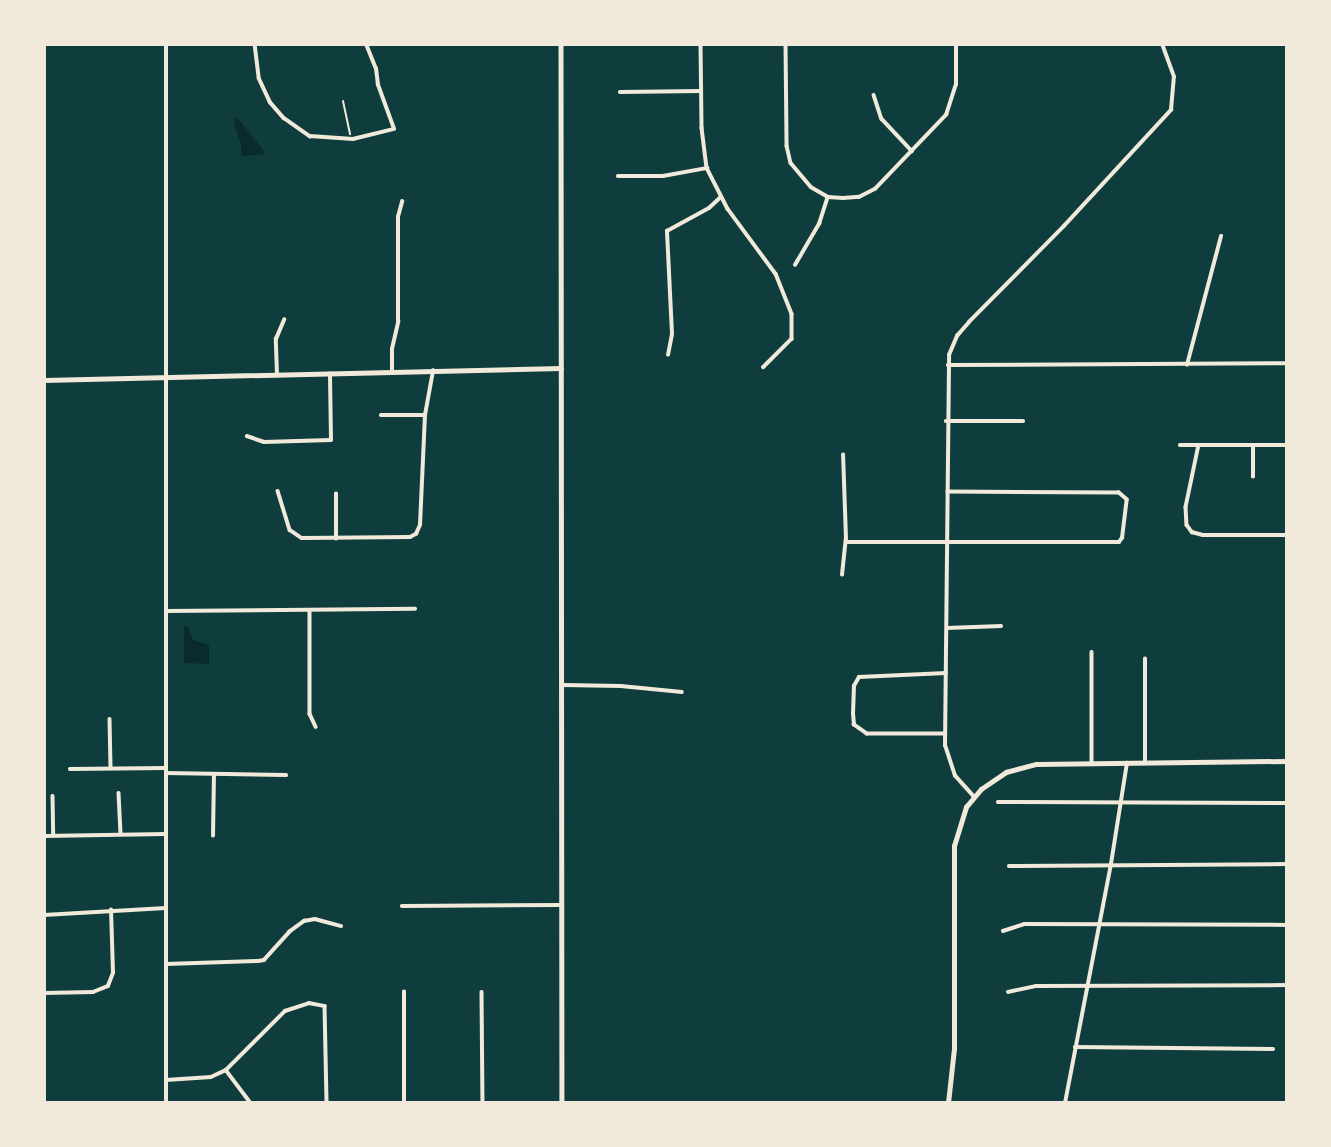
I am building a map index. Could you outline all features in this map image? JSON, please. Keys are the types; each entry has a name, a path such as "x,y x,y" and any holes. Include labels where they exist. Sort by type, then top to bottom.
{"street":[{"path":"166,44 166,1103"},
{"path":"256,44 257,66 263,87 270,102 293,127 320,138 351,139 378,135 394,128 366,44"},
{"path":"561,44 562,1103"},
{"path":"701,44 702,140 708,168 720,199 776,274 792,314 792,339 764,368"},
{"path":"786,44 788,155 801,179 828,197 836,198 855,198 870,193 941,121 950,107 956,85 957,44"},
{"path":"974,797 958,782 950,767 945,734 948,365 957,336 1135,152 1171,110 1174,77 1162,44"},
{"path":"620,92 701,91"},
{"path":"874,95 882,120 912,151"},
{"path":"618,176 663,176 708,168"},
{"path":"795,265 819,224 828,197"},
{"path":"668,355 672,334 667,231 720,199"},
{"path":"392,372 392,349 398,322 398,217 402,202"},
{"path":"1187,365 1221,236"},
{"path":"277,375 276,339 284,320"},
{"path":"948,365 1287,363"},
{"path":"44,380 561,368"},
{"path":"278,491 286,521 296,535 302,538 410,537 418,531 424,490 425,415 433,371"},
{"path":"247,436 264,442 331,440 330,374"},
{"path":"382,415 425,415"},
{"path":"946,421 1023,421"},
{"path":"1180,445 1287,445"},
{"path":"1199,445 1186,507 1189,528 1203,535 1287,535"},
{"path":"1253,446 1253,477"},
{"path":"842,575 846,542 843,456"},
{"path":"846,542 1121,541 1127,500 1122,495 947,492"},
{"path":"336,494 336,539"},
{"path":"166,611 415,609"},
{"path":"310,610 310,714 317,727"},
{"path":"947,628 1001,626"},
{"path":"1092,652 1092,763"},
{"path":"1145,659 1145,763"},
{"path":"945,734 867,734 857,730 854,725 854,687 861,676 946,673"},
{"path":"563,685 621,686 682,692"},
{"path":"110,719 111,768"},
{"path":"948,1103 954,1049 954,846 961,817 974,797 988,783 1017,768 1092,763 1272,762 1287,759"},
{"path":"1065,1103 1122,804 1127,763"},
{"path":"70,769 111,768 214,775 286,775"},
{"path":"213,836 214,775"},
{"path":"119,793 121,834"},
{"path":"53,796 54,835"},
{"path":"998,802 1287,803"},
{"path":"44,835 166,834"},
{"path":"1009,866 1287,864"},
{"path":"402,906 562,905"},
{"path":"44,915 166,908"},
{"path":"44,993 77,993 105,989 113,973 111,910"},
{"path":"166,964 264,960 298,923 315,919 341,926"},
{"path":"1003,931 1024,924 1287,925"},
{"path":"1007,992 1036,986 1287,985"},
{"path":"404,992 404,1103"},
{"path":"482,992 483,1103"},
{"path":"166,1080 199,1080 226,1070 285,1011 309,1003 325,1006 327,1103"},
{"path":"1075,1047 1273,1049"},
{"path":"226,1070 249,1101"}],"path":[{"path":"343,101 350,120 351,139"}],"water":[{"path":"236,116 264,151 263,154 241,156 241,145 234,122"},
{"path":"184,626 188,626 193,640 209,645 209,664 184,663"}]}
